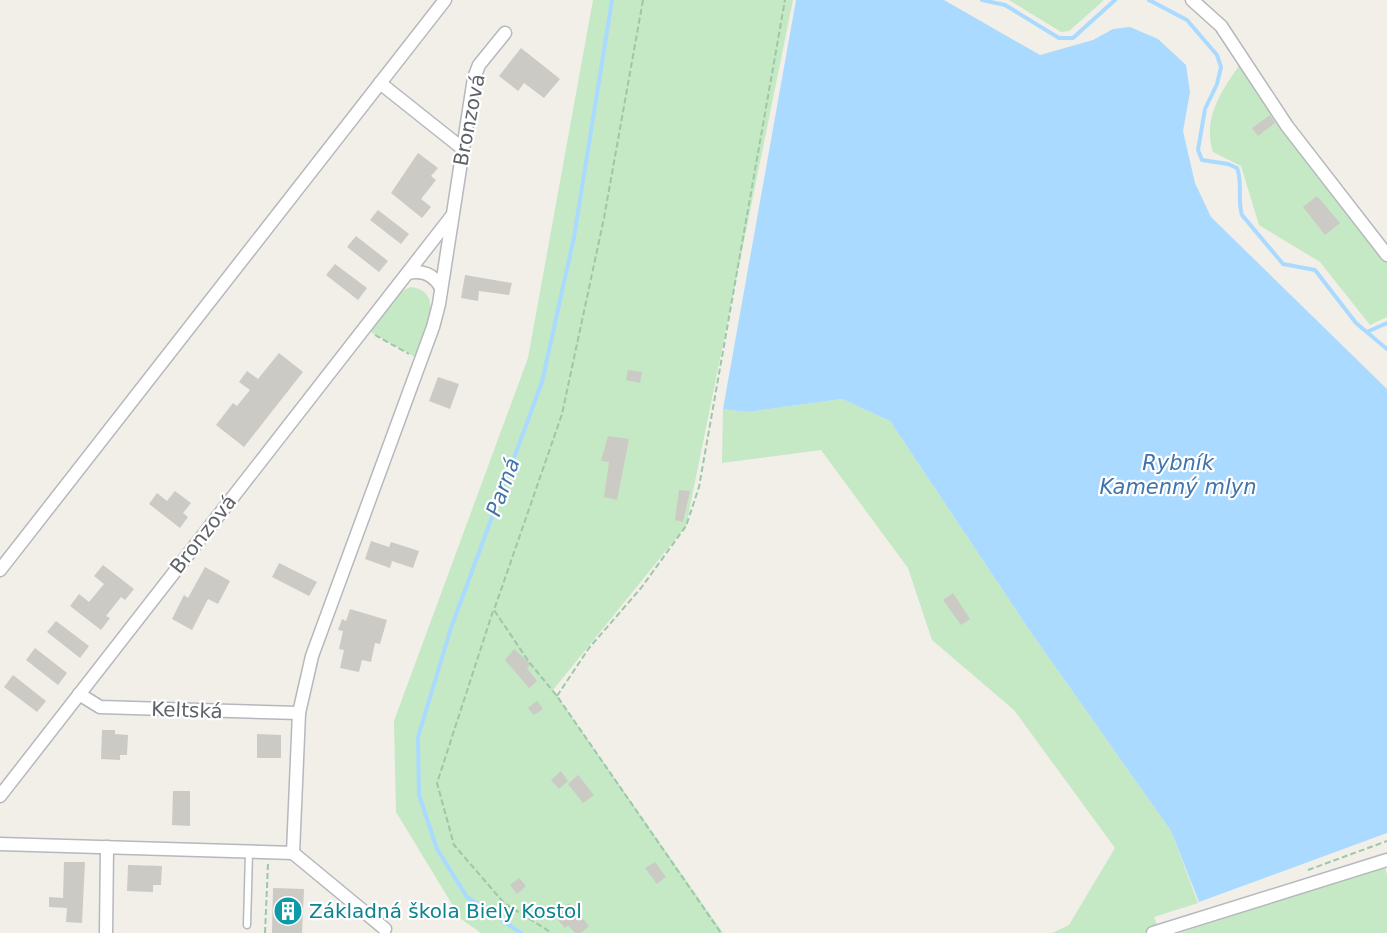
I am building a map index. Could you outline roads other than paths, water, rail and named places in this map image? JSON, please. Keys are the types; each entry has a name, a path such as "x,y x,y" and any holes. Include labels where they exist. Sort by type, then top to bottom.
{"street":[{"path":"0,570 445,0"},
{"path":"1192,0 1221,26 1287,126 1387,255"},
{"name":"Bronzová","path":"293,853 299,713 312,656 433,327 475,73 505,33"},
{"path":"380,83 463,149"},
{"name":"Bronzová","path":"0,796 452,214"},
{"path":"408,273 425,273 435,279 441,288"},
{"name":"Keltská","path":"79,694 100,707 299,713"},
{"path":"0,844 293,853 385,929"},
{"path":"106,933 107,847"},
{"path":"1153,933 1168,931 1387,861"}],"lane":[{"path":"247,925 249,852"}],"water":[{"name":"Rybník Kamenný mlyn","path":"796,0 944,0 1040,55 1093,40 1113,29 1130,27 1158,39 1186,65 1190,92 1183,131 1195,183 1211,217 1387,389 1387,833 1199,902 1171,831 1030,631 890,421 842,399 747,412 723,409"}],"waterway":[{"name":"Parná","path":"521,933 467,897 437,849 419,795 418,737 451,628 542,382 574,237 612,0"},
{"path":"982,0 1005,5 1059,38 1073,38 1115,0"},
{"path":"1149,0 1187,20 1217,55 1221,67 1217,84 1205,109 1198,150 1202,160 1228,164 1237,168 1240,179 1242,215 1283,264 1315,270 1356,323 1387,349"},
{"path":"1369,331 1387,323"}],"place":[{"name":"Základná škola Biely Kostol","path":"288,911"}]}
